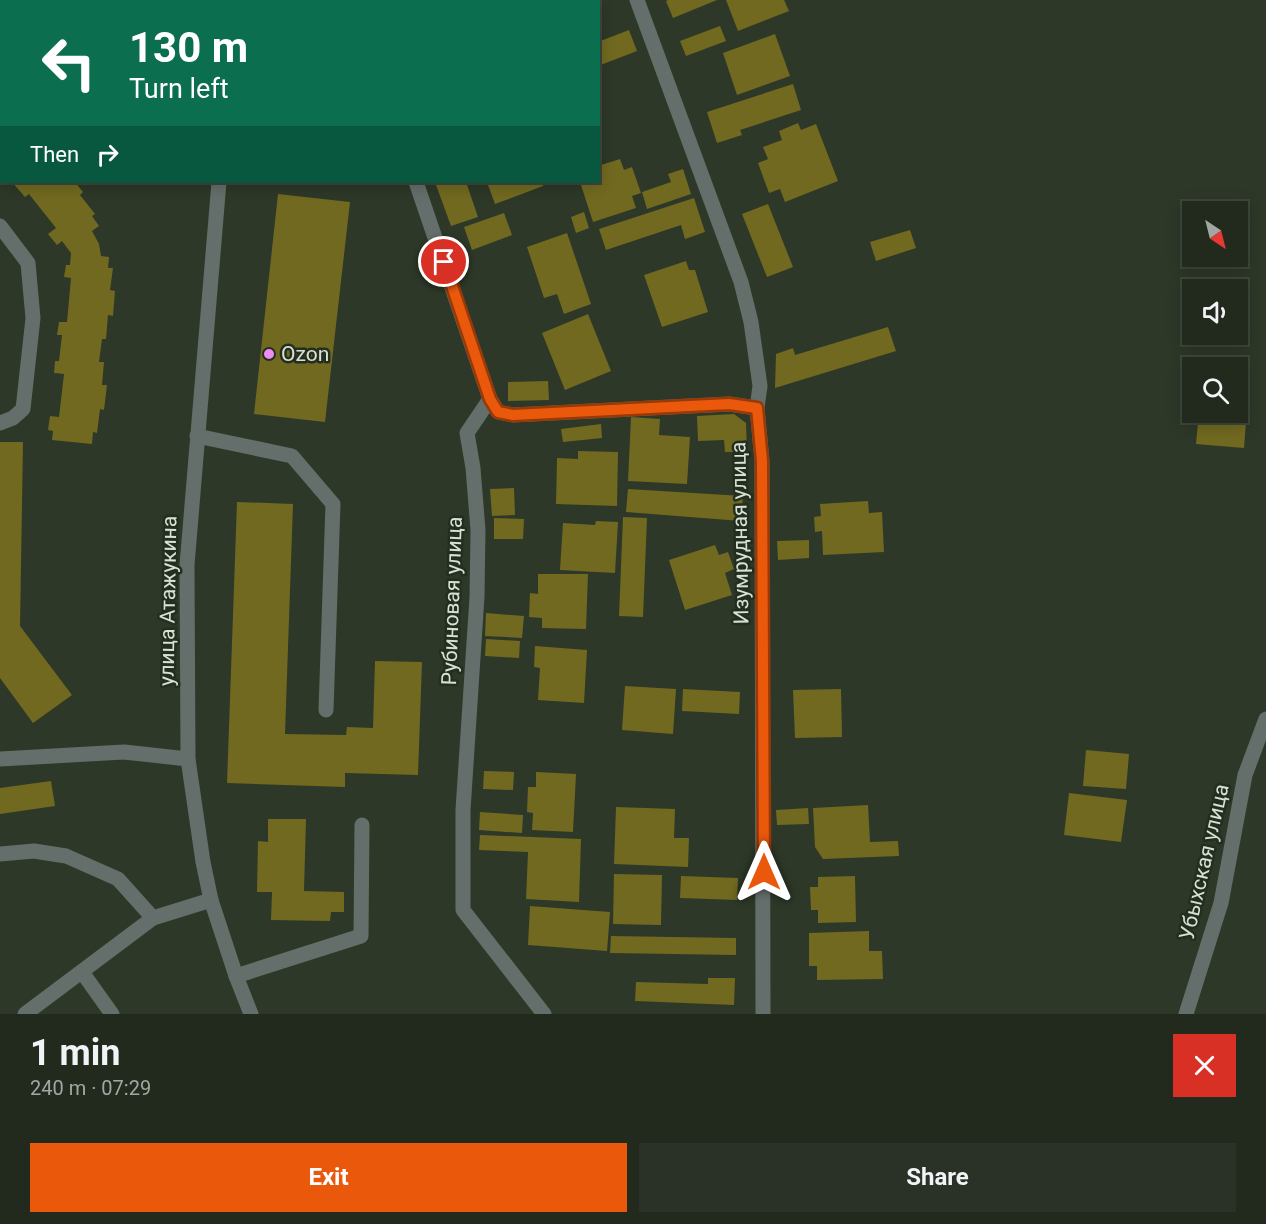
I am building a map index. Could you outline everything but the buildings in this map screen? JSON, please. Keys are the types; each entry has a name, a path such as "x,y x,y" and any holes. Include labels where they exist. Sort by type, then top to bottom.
{"street":[{"name":"Изумрудная улица","path":"636,0 741,282 751,322 760,386 757,408 762,472 763,1014"},
{"name":"улица Атажукина","path":"219,183 187,565 188,759 211,900 251,1014"},
{"path":"416,183 490,399 498,412 513,415 729,404 757,408"},
{"path":"0,226 28,263 33,318 23,409 13,418 0,423"},
{"name":"Рубиновая улица","path":"490,399 467,433 473,468 478,530 477,597 463,810 463,910 544,1014"},
{"path":"196,436 292,456 333,504 326,711"},
{"name":"Убыхская улица","path":"1186,1014 1221,903 1245,775 1266,719"},
{"path":"3,754 124,752 188,759"},
{"path":"236,976 361,936 362,825"},
{"path":"0,854 34,851 66,856 118,879 153,918"},
{"path":"25,1014 153,918 211,900"},
{"path":"82,972 112,1014"}],"place":[{"name":"Ozon","path":"269,354"}],"route":[{"path":"444,262 490,399 498,412 513,415 729,404 757,408 762,461 764,872"}]}
